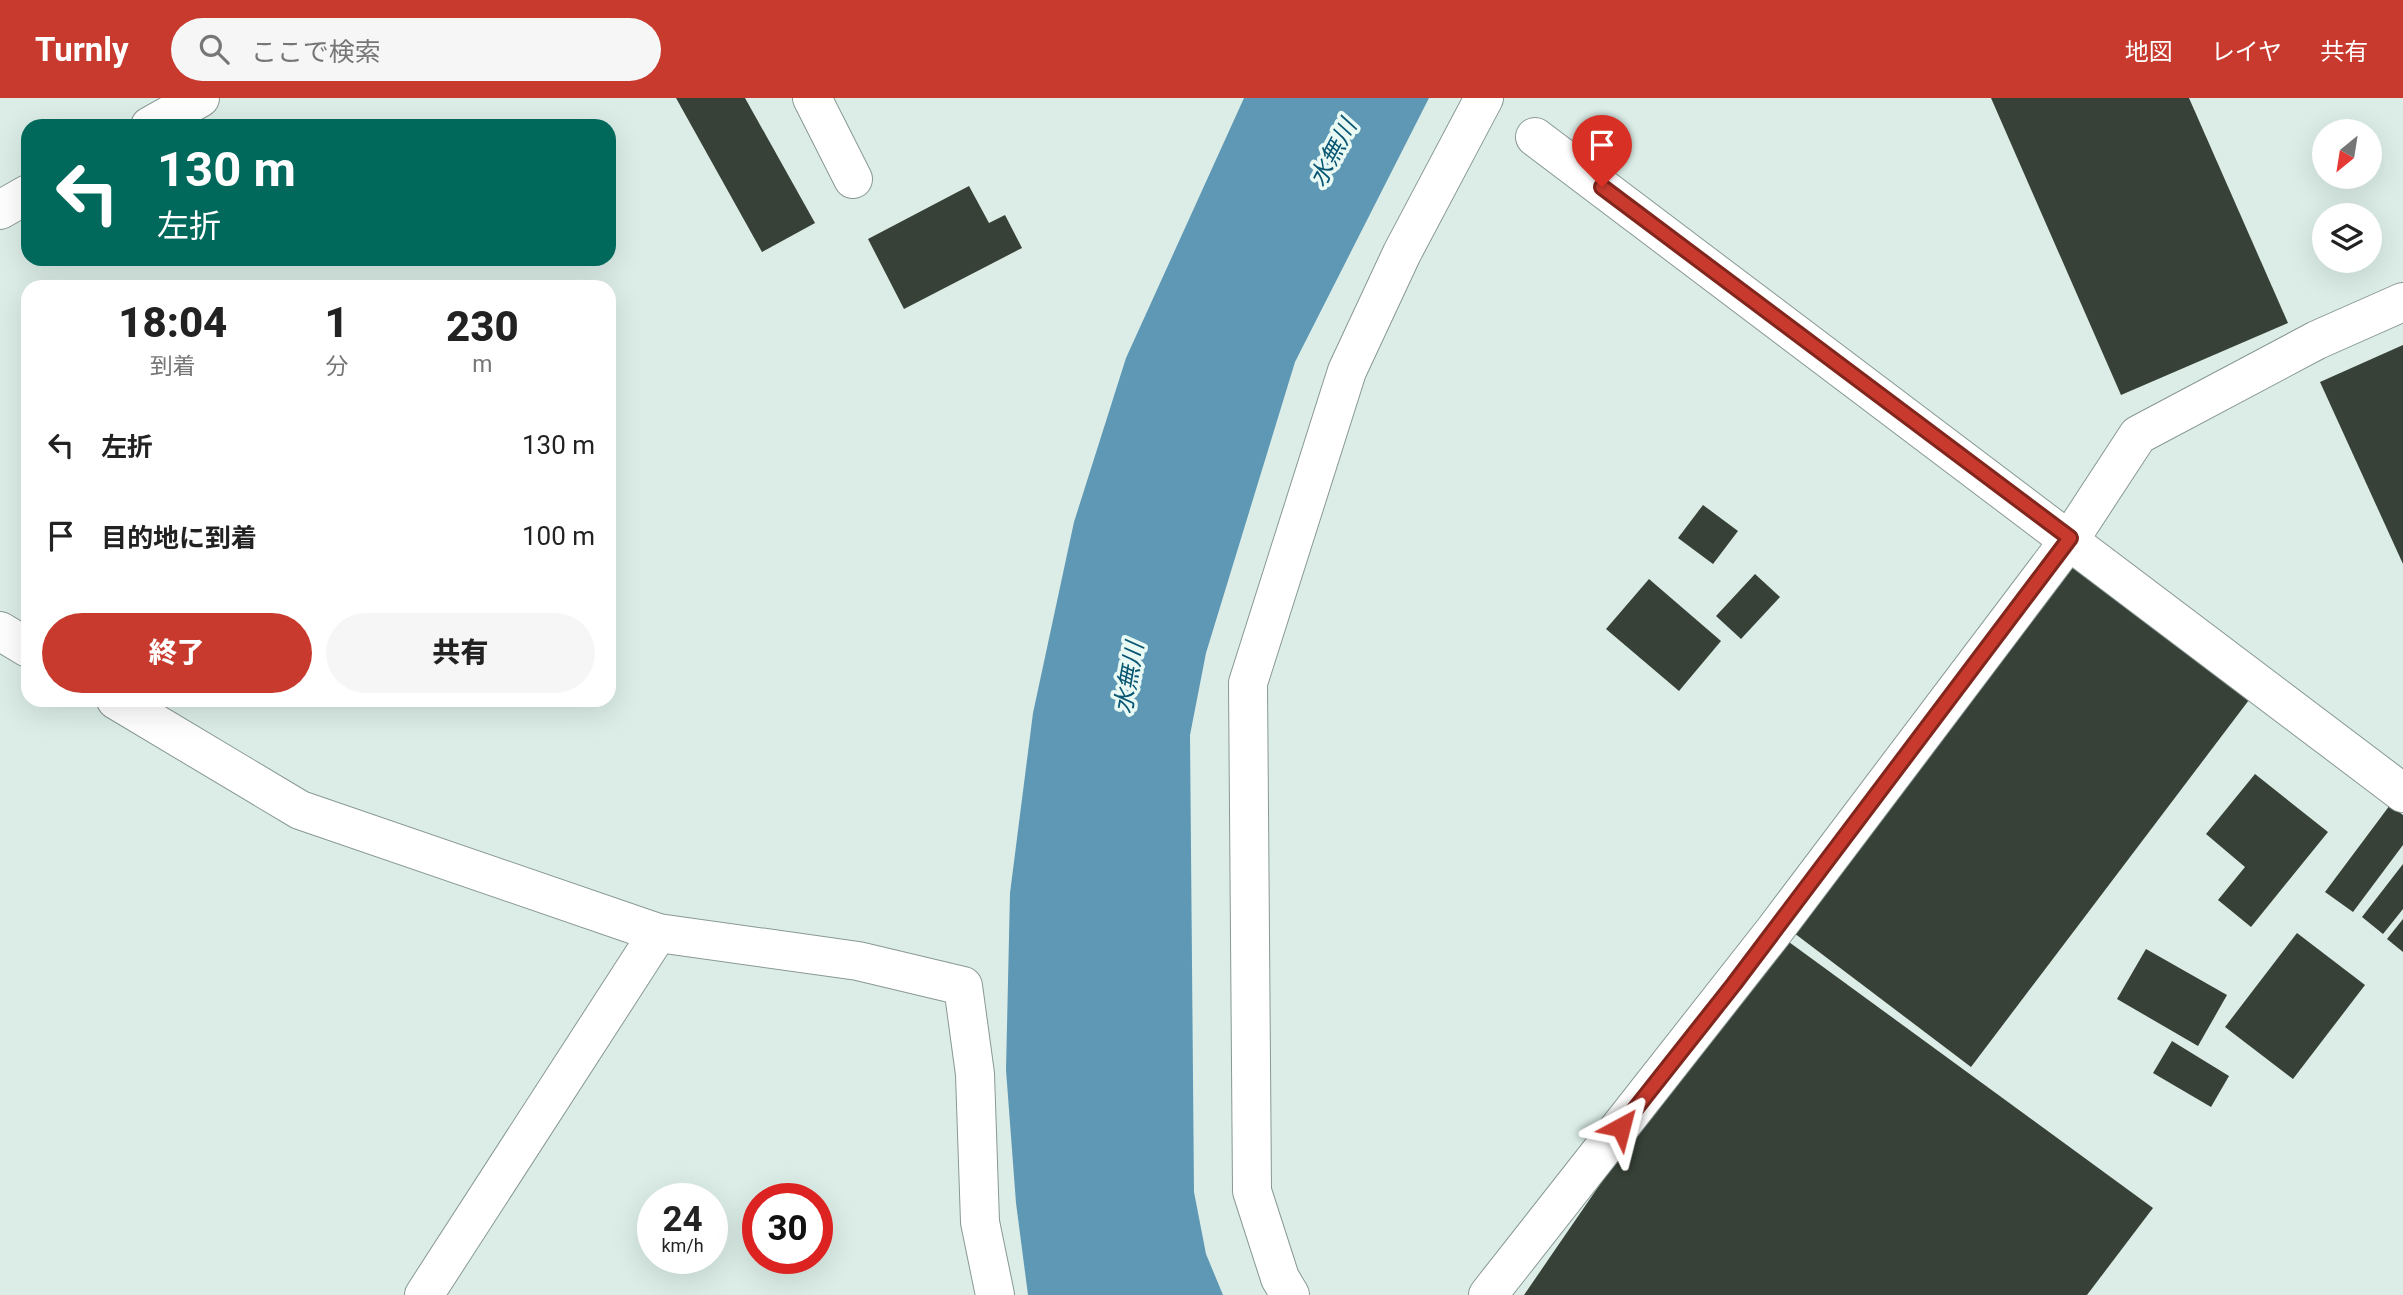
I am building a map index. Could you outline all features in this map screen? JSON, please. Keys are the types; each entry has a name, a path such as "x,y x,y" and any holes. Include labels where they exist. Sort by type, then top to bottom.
{"street":[{"path":"162,119 200,98"},
{"path":"812,98 853,179"},
{"path":"1290,1295 1280,1278 1252,1191 1248,683 1347,371 1402,253 1484,98"},
{"path":"1535,137 2070,538 2403,793"},
{"path":"0,209 21,198"},
{"path":"1488,1295 1721,1001 2070,538 2138,435 2317,340 2403,302"},
{"path":"0,631 21,644"},
{"path":"128,707 300,810 658,933 858,961 963,986 975,1074 980,1222 995,1295"},
{"path":"424,1295 658,933"}],"water":[{"name":"水無川","path":"1244,98 1429,98 1295,362 1206,653 1190,735 1194,1192 1206,1254 1223,1295 1028,1295 1016,1203 1006,1070 1010,893 1033,713 1074,522 1126,358"}],"building":[{"path":"676,98 745,98 815,223 762,252"},
{"path":"1991,98 2189,98 2288,323 2121,395"},
{"path":"969,186 989,223 1005,215 1022,248 904,309 868,239"},
{"path":"2403,345 2403,564 2320,382"},
{"path":"1703,505 1738,531 1713,564 1678,538"},
{"path":"2075,563 2252,696 1971,1067 1794,933"},
{"path":"1755,574 1780,597 1741,639 1716,616"},
{"path":"1649,579 1721,641 1679,691 1606,629"},
{"path":"2255,774 2328,832 2251,927 2218,900 2245,867 2206,834"},
{"path":"2390,805 2403,815 2403,845 2353,912 2325,892"},
{"path":"2403,864 2403,909 2383,934 2362,917"},
{"path":"2403,919 2403,952 2387,939"},
{"path":"1774,931 2153,1208 2087,1295 1524,1295"},
{"path":"2297,933 2365,985 2293,1079 2225,1027"},
{"path":"2146,949 2227,995 2198,1046 2117,999"},
{"path":"2172,1041 2229,1076 2211,1107 2153,1073"}],"route":[{"path":"1602,187 2070,538 1734,984 1621,1127"}]}
